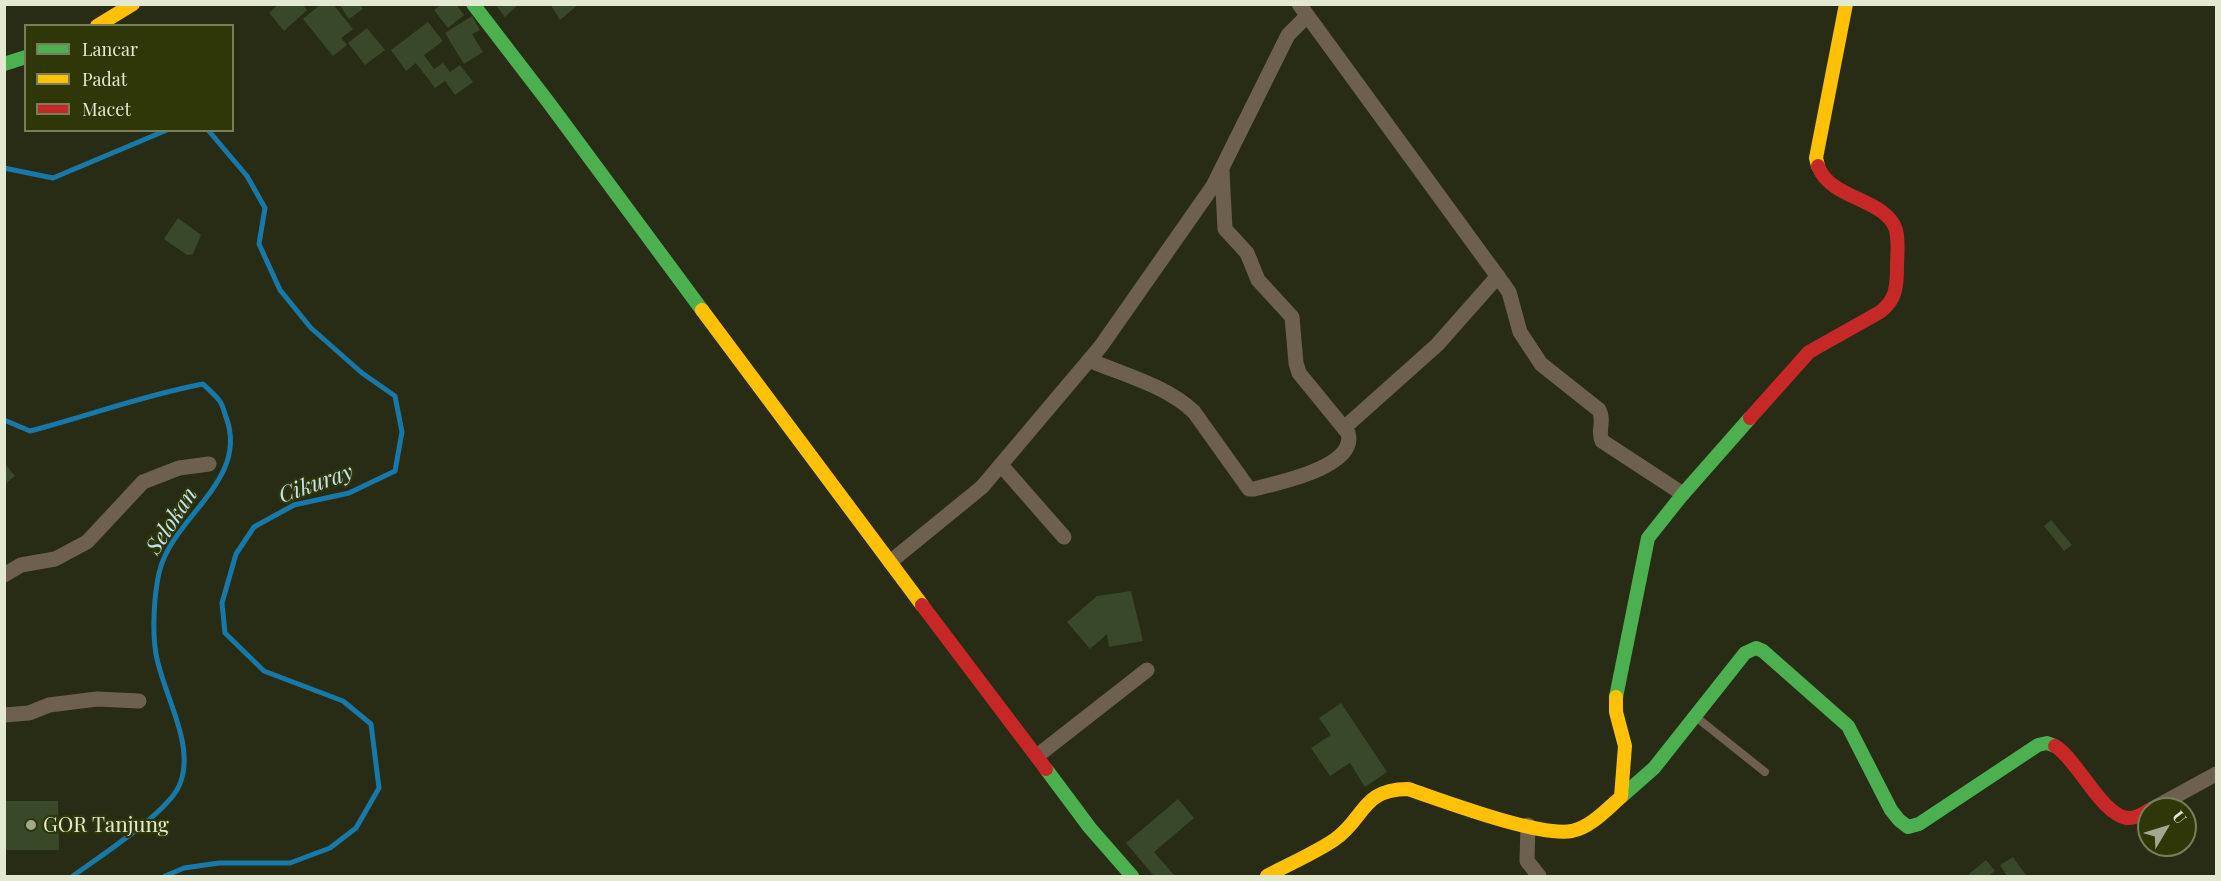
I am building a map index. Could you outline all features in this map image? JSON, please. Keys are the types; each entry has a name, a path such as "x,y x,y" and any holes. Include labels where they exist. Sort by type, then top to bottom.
{"street":[{"path":"99,24 133,4"},
{"path":"473,4 1090,828 1132,876"},
{"path":"1621,797 1626,746 1616,712 1616,697 1648,538 1683,494 1816,345 1882,311 1893,298 1896,289 1898,236 1895,228 1885,216 1829,183 1822,176 1816,158 1846,4"},
{"path":"890,562 982,487 1089,360 1222,171 1288,35 1303,10 1509,292 1520,332 1541,364 1601,413 1602,441 1683,494"},
{"path":"4,64 24,58"},
{"path":"1089,360 1166,392 1184,403 1194,412 1251,490 1316,471 1332,462 1347,448 1349,438 1344,428 1299,373 1296,363 1293,321 1289,313 1258,280 1247,253 1225,229 1222,171"},
{"path":"1344,428 1437,345 1498,276"},
{"path":"4,575 21,565 55,559 87,542 143,482 179,468 209,464"},
{"path":"1000,465 1064,537"},
{"path":"1266,876 1334,840 1341,835 1373,797 1392,788 1408,789 1552,831 1575,830 1587,824 1654,768 1745,653 1756,648 1763,651 1848,726 1857,739 1893,813 1905,825 1912,827 1919,824 2038,745 2046,743 2059,748 2114,812 2128,819 2137,817"},
{"path":"1037,756 1147,670"},
{"path":"4,715 29,713 49,705 97,699 139,701"},
{"path":"2174,797 2217,774"},
{"path":"1528,825 1526,855 1530,867 1539,876"}],"lane":[{"path":"1695,716 1765,772"}],"building":[{"path":"279,4 302,4 307,10 284,31 269,13"},
{"path":"321,4 333,4 353,29 341,38 347,45 333,56 303,19"},
{"path":"339,4 360,4 363,9 349,19"},
{"path":"442,4 456,4 464,15 448,28 434,10"},
{"path":"495,4 519,4 505,17"},
{"path":"550,4 579,4 560,20"},
{"path":"472,16 480,30 472,34 483,52 464,64 445,33"},
{"path":"428,22 443,41 424,55 434,69 443,63 450,72 460,65 473,82 455,95 445,81 435,88 416,63 406,71 391,50"},
{"path":"367,28 385,50 365,65 348,43"},
{"path":"178,218 201,235 193,254 187,255 164,239"},
{"path":"4,463 15,476 4,485"},
{"path":"2051,520 2072,545 2064,551 2044,526"},
{"path":"1131,591 1143,641 1109,647 1107,634 1090,649 1067,622 1097,596"},
{"path":"1341,703 1387,772 1365,787 1350,763 1330,776 1311,748 1331,735 1319,718"},
{"path":"1178,799 1194,818 1154,852 1175,876 1154,876 1126,843"},
{"name":"GOR Tanjung","path":"4,801 58,801 59,850 4,850"},
{"path":"2013,857 2025,876 2007,876 2000,865"},
{"path":"1986,860 1995,871 1988,876 1969,874"}],"waterway":[{"name":"Cikuray","path":"4,168 53,178 162,132"},
{"name":"Cikuray","path":"165,876 184,868 219,863 290,863 330,848 356,828 379,788 371,724 343,701 264,671 225,633 222,603 236,554 254,527 294,505 349,493 395,471 402,432 395,396 362,373 311,328 280,290 259,244 265,208 247,176 210,132"},
{"name":"Selokan","path":"4,420 30,431 159,394 203,384 222,404 231,440 227,460 219,479 178,534 167,553 157,582 154,614 155,645 160,670 177,720 184,754 179,786 172,797 147,821 73,876"}],"traffic: fast":[{"path":"473,4 702,310"},
{"path":"4,64 24,58"},
{"path":"1616,697 1648,538 1683,494 1750,418"},
{"path":"1621,797 1654,768 1745,653 1756,648 1763,651 1848,726 1891,810 1908,827 1919,824 2038,745 2047,743 2055,746"},
{"path":"1046,769 1090,828 1132,876"}],"traffic: slow":[{"path":"100,24 133,4"},
{"path":"1818,166 1816,158 1846,4"},
{"path":"702,310 922,605"},
{"path":"1267,876 1334,840 1372,800 1393,790 1408,789 1491,817 1537,829 1572,831 1586,826 1621,797 1625,746 1616,712 1616,697"}],"traffic: jam":[{"path":"1750,418 1809,352 1880,312 1892,298 1897,281 1896,230 1890,219 1881,211 1834,186 1824,177 1818,166"},
{"path":"922,605 1046,769"},
{"path":"2055,746 2072,762 2108,807 2127,818 2137,817"}],"place":[{"name":"GOR Tanjung","path":"31,825"}]}
